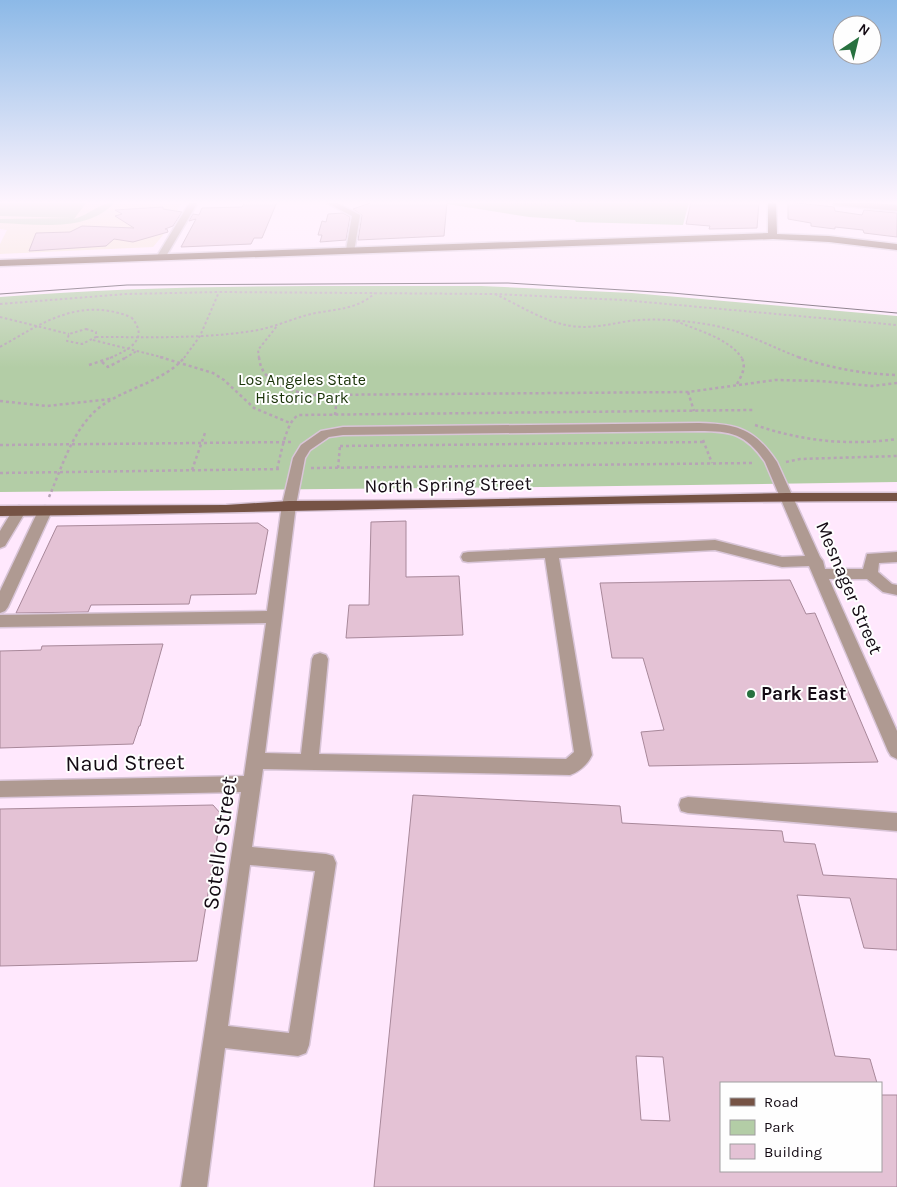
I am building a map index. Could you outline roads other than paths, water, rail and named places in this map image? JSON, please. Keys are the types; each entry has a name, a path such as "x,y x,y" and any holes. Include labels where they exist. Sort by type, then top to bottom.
{"main road":[{"path":"0,263 130,257"},
{"name":"North Spring Street","path":"0,512 226,509 289,505 897,497"}],"street":[{"name":"Mesnager Street","path":"310,443 325,434 343,431 725,428 742,432 760,444 771,462 819,567 897,751"},
{"name":"Sotello Street","path":"194,1187 242,856 289,505 299,458 310,443"},
{"path":"0,543 19,511"},
{"path":"0,607 44,511"},
{"path":"468,557 715,545 782,562 870,574 888,588 897,590"},
{"path":"255,761 309,763 394,762 570,767 583,755 551,553"},
{"path":"870,574 872,558 897,557"},
{"path":"0,621 275,617"},
{"path":"309,763 320,659"},
{"name":"Naud Street","path":"0,789 252,784"},
{"path":"688,805 897,822"},
{"path":"216,1036 298,1045 326,863 242,856"}],"tram line":[{"path":"0,294 127,285 508,283 672,293 897,313"}],"place":[{"name":"Park East","path":"751,694"}],"park label":[{"name":"Los Angeles State Historic Park","path":"302,388"}]}
